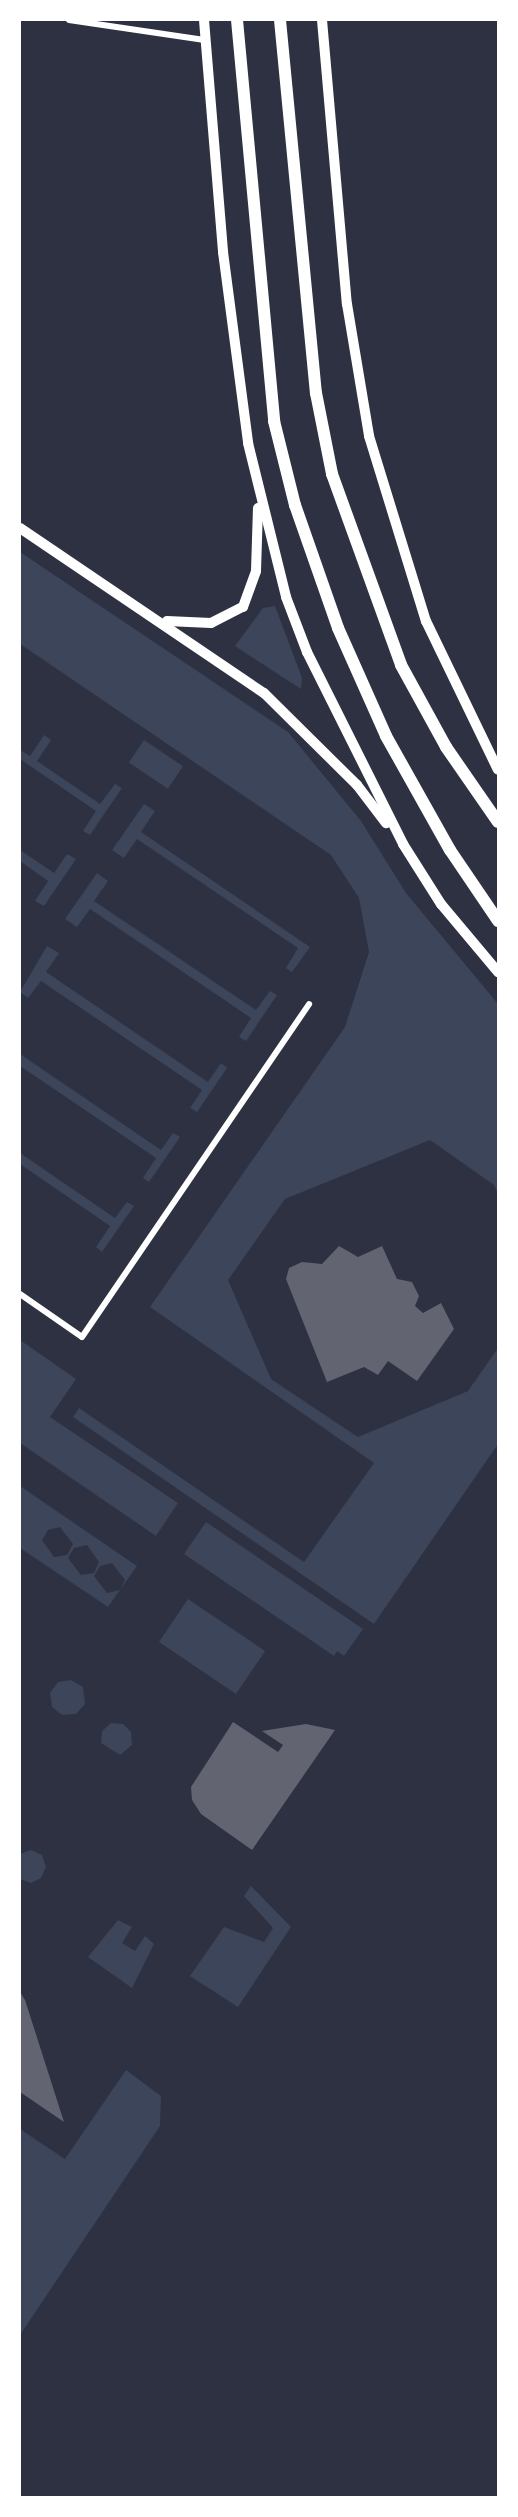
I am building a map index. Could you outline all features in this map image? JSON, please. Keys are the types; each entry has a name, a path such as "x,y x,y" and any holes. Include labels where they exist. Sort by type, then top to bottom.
{"main road":[{"path":"237,20 271,398 292,495 338,628 386,736 450,850 498,921"},
{"path":"280,20 316,393 332,474 400,664 446,747 498,822"}],"street":[{"path":"69,20 205,40"},
{"path":"204,20 223,252 258,496 307,652 403,844"},
{"path":"322,20 347,304 369,436 426,621 498,770"},
{"path":"164,621 211,623 243,607 256,571 258,496"},
{"path":"20,528 164,621 274,703 357,785 403,844 441,904 498,972"},
{"path":"20,1294 82,1337 309,1004"}],"shaded area":[{"path":"20,552 288,732 361,821 406,893 498,1004 498,1194 494,1185 430,1140 285,1199 228,1280 271,1379 358,1437 468,1391 498,1348 498,1444 374,1624 73,1417 79,1408 304,1562 374,1463 150,1307 345,1027 369,952 359,898 331,855 20,644"},
{"path":"275,606 302,678 301,689 235,646 263,608"},
{"path":"44,735 51,740 37,761 100,804 115,784 122,788 90,835 83,831 96,811 20,759 20,750 30,756"},
{"path":"144,740 183,766 168,789 129,762"},
{"path":"144,804 155,811 141,832 310,947 292,972 286,968 298,948 137,839 124,858 112,850"},
{"path":"20,850 54,873 67,854 76,859 44,906 35,901 48,881 20,861"},
{"path":"97,873 108,881 94,901 256,1010 270,991 277,995 246,1041 239,1037 251,1018 90,909 77,927 65,919"},
{"path":"47,946 59,953 46,972 208,1082 221,1063 227,1068 197,1112 190,1108 202,1090 41,981 28,998 20,992"},
{"path":"20,1054 161,1150 173,1133 180,1137 149,1182 143,1178 156,1158 20,1066"},
{"path":"20,1153 115,1218 127,1202 134,1206 102,1252 96,1247 110,1226 20,1164"},
{"path":"20,1340 76,1379 50,1417 178,1503 156,1536 20,1443"},
{"path":"20,1486 137,1566 108,1607 20,1548","holes":["60,1527 73,1544 67,1555 54,1557 42,1540 48,1530","87,1545 99,1562 94,1573 81,1575 68,1558 74,1548","112,1563 125,1580 120,1590 107,1593 94,1576 100,1566"]},
{"path":"206,1522 363,1629 344,1656 337,1651 334,1656 184,1554"},
{"path":"188,1599 265,1651 236,1694 159,1642"},
{"path":"71,1680 83,1687 85,1704 76,1714 62,1715 52,1707 50,1693 58,1682"},
{"path":"111,1723 123,1724 131,1732 132,1745 120,1755 101,1743 102,1731"},
{"path":"31,1850 42,1855 46,1867 41,1878 31,1883 20,1879 20,1854"},
{"path":"251,1886 291,1927 238,2007 190,1976 224,1927 264,1942 273,1928 244,1896"},
{"path":"118,1920 132,1927 122,1943 135,1951 145,1936 154,1944 132,1988 88,1957"},
{"path":"126,2070 161,2096 160,2126 20,2335 20,2129 65,2159"}],"building":[{"path":"339,1246 358,1257 382,1246 397,1279 412,1282 419,1296 415,1306 423,1313 441,1303 454,1329 417,1381 388,1361 378,1375 364,1367 327,1382 286,1279 289,1268 302,1262 322,1264"},
{"path":"233,1722 278,1752 283,1745 262,1731 306,1724 335,1730 252,1850 201,1814 192,1800 191,1787"},
{"path":"20,1992 25,2000 64,2122 20,2092"}]}
